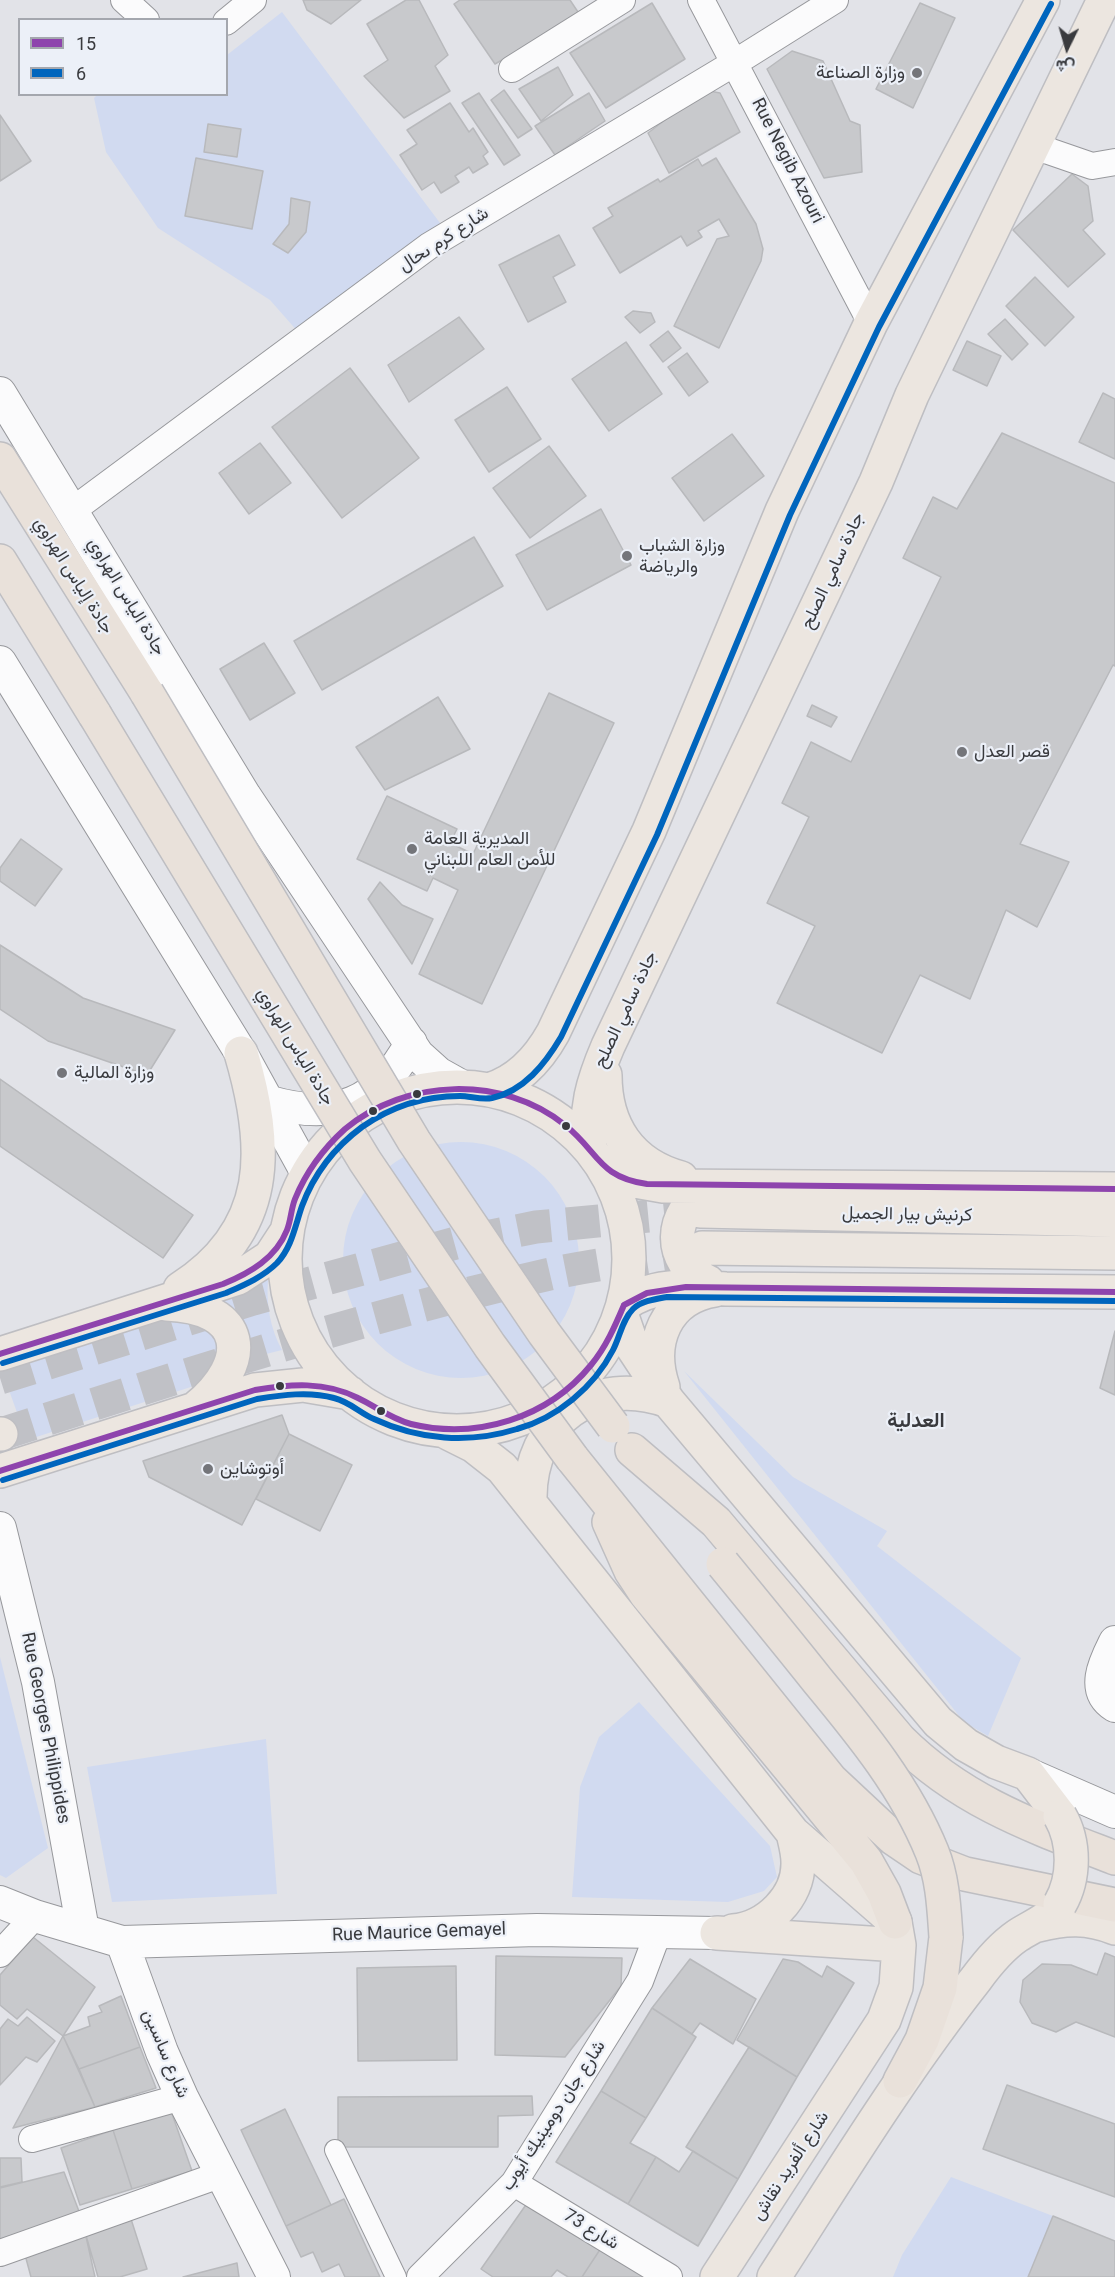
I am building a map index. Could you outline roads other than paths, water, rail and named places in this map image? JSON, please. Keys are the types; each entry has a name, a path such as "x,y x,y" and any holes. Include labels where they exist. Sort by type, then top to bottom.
{"highway":[{"path":"596,1158 615,1188 628,1234 630,1258 622,1309 605,1348 588,1370 553,1402 510,1422 482,1429 443,1430 410,1424 378,1412 350,1393 318,1361 296,1321 285,1277 287,1231 295,1201 308,1173 336,1136 374,1108 417,1091 476,1089 504,1085 526,1069 538,1056 553,1033 649,831 782,511 872,323 1043,0"},
{"name":"جادة سامي الصلح","path":"596,1158 587,1130 588,1104 608,1046 876,482 912,395 1104,0"},
{"name":"جادة إلياس الهراوي","path":"0,459 147,693 414,1141 544,1333 623,1438"},
{"name":"جادة الياس الهراوي","path":"0,561 365,1161 490,1346 572,1458 831,1780 892,1838 921,1857 958,1872 1115,1905"},
{"path":"608,1046 605,1086 609,1114 615,1128 632,1153 659,1171 696,1182 723,1186"},
{"path":"155,1304 196,1279 219,1259 238,1234 252,1204 259,1166 258,1129 253,1094 241,1053"},
{"path":"476,1089 526,1101 544,1111 561,1121 596,1158 616,1175 640,1183 723,1186 1115,1189"},
{"path":"723,1186 694,1198 687,1207 679,1228 678,1244 679,1253 687,1266 700,1278 726,1289"},
{"name":"كرنيش بيار الجميل","path":"700,1211 1115,1220"},
{"path":"0,1354 248,1273 270,1257 287,1231"},
{"name":"كرنيش بيار الجميل","path":"702,1248 1115,1253"},
{"path":"622,1309 631,1299 652,1290 686,1286 726,1289 1115,1292"},
{"path":"668,1401 658,1372 657,1359 661,1332 676,1309 687,1300 699,1294 726,1289"},
{"path":"155,1304 183,1304 208,1311 218,1316 229,1329 233,1348 229,1372 221,1384 195,1409"},
{"path":"622,1309 633,1348 668,1401 938,1722 966,1745 996,1762 1029,1774 1060,1816 1070,1841 1071,1870 1066,1894 1049,1915 1016,1937 995,1955 900,2081 774,2277"},
{"path":"0,1471 255,1390 278,1386 320,1386 350,1393"},
{"path":"530,1499 531,1474 538,1449 552,1428 571,1411 593,1399 618,1393 644,1394 668,1401"},
{"path":"443,1430 474,1446 494,1460 530,1499 793,1833 897,1934"},
{"path":"623,1438 879,1758 912,1810 933,1854 943,1895 946,1937 940,1988 922,2040 900,2081"},
{"path":"623,1438 716,1522 900,1740 924,1764 972,1797 1023,1823 1115,1858"},
{"path":"595,1487 621,1552 646,1594 866,1862 884,1893 897,1934"},
{"path":"717,1933 747,1930 773,1916 791,1892 798,1863 793,1833"},
{"path":"1049,1915 1060,1919 1082,1918 1115,1928"},
{"path":"717,1933 897,1934"},
{"name":"شارع ألفريد نقاش","path":"717,2277 864,2055 884,2020 896,1987 897,1934"}],"street":[{"path":"124,0 144,18"},
{"path":"228,20 253,0"},
{"path":"512,69 622,0"},
{"name":"Rue Negib Azouri","path":"701,0 872,323"},
{"name":"شارع كرم ىحال","path":"73,510 429,246 736,63 835,0"},
{"path":"1034,146 1092,166 1115,162"},
{"name":"جادة الياس الهراوي","path":"0,393 245,796 418,1055 438,1073 476,1089"},
{"path":"0,662 241,1053 308,1173"},
{"path":"270,1102 297,1110 316,1110 353,1103 384,1082 397,1068 411,1043"},
{"name":"Rue Georges Philippides","path":"0,1527 38,1682 83,1930"},
{"path":"1108,1694 1106,1660 1115,1642"},
{"path":"1029,1774 1115,1812"},
{"path":"0,1902 35,1916 122,1942"},
{"path":"0,1954 35,1916"},
{"name":"Rue Maurice Gemayel","path":"122,1942 537,1930 658,1934 717,1933"},
{"name":"شارع جان دومينيك أيوب","path":"420,2277 514,2183 640,1981 658,1934"},
{"name":"شارع ساسين","path":"122,1942 162,2052 182,2097 274,2277"},
{"path":"32,2139 182,2097"},
{"path":"335,2150 396,2277"},
{"path":"0,2253 222,2174"},
{"name":"شارع 73","path":"514,2183 669,2277"}],"tunnel":[{"path":"0,1378 253,1299 456,1243 536,1227 700,1211"},
{"path":"1,1434 274,1348 411,1309 550,1274 702,1248"}],"place":[{"name":"وزارة الصناعة","path":"917,73"},
{"name":"وزارة الشباب والرياضة","path":"627,556"},
{"name":"قصر العدل","path":"962,752"},
{"name":"المديرية العامة للأمن العام اللبناني","path":"412,849"},
{"name":"وزارة المالية","path":"62,1073"},
{"name":"أوتوشاين","path":"208,1469"}],"district":[{"name":"العدلية","path":"916,1422"}]}
